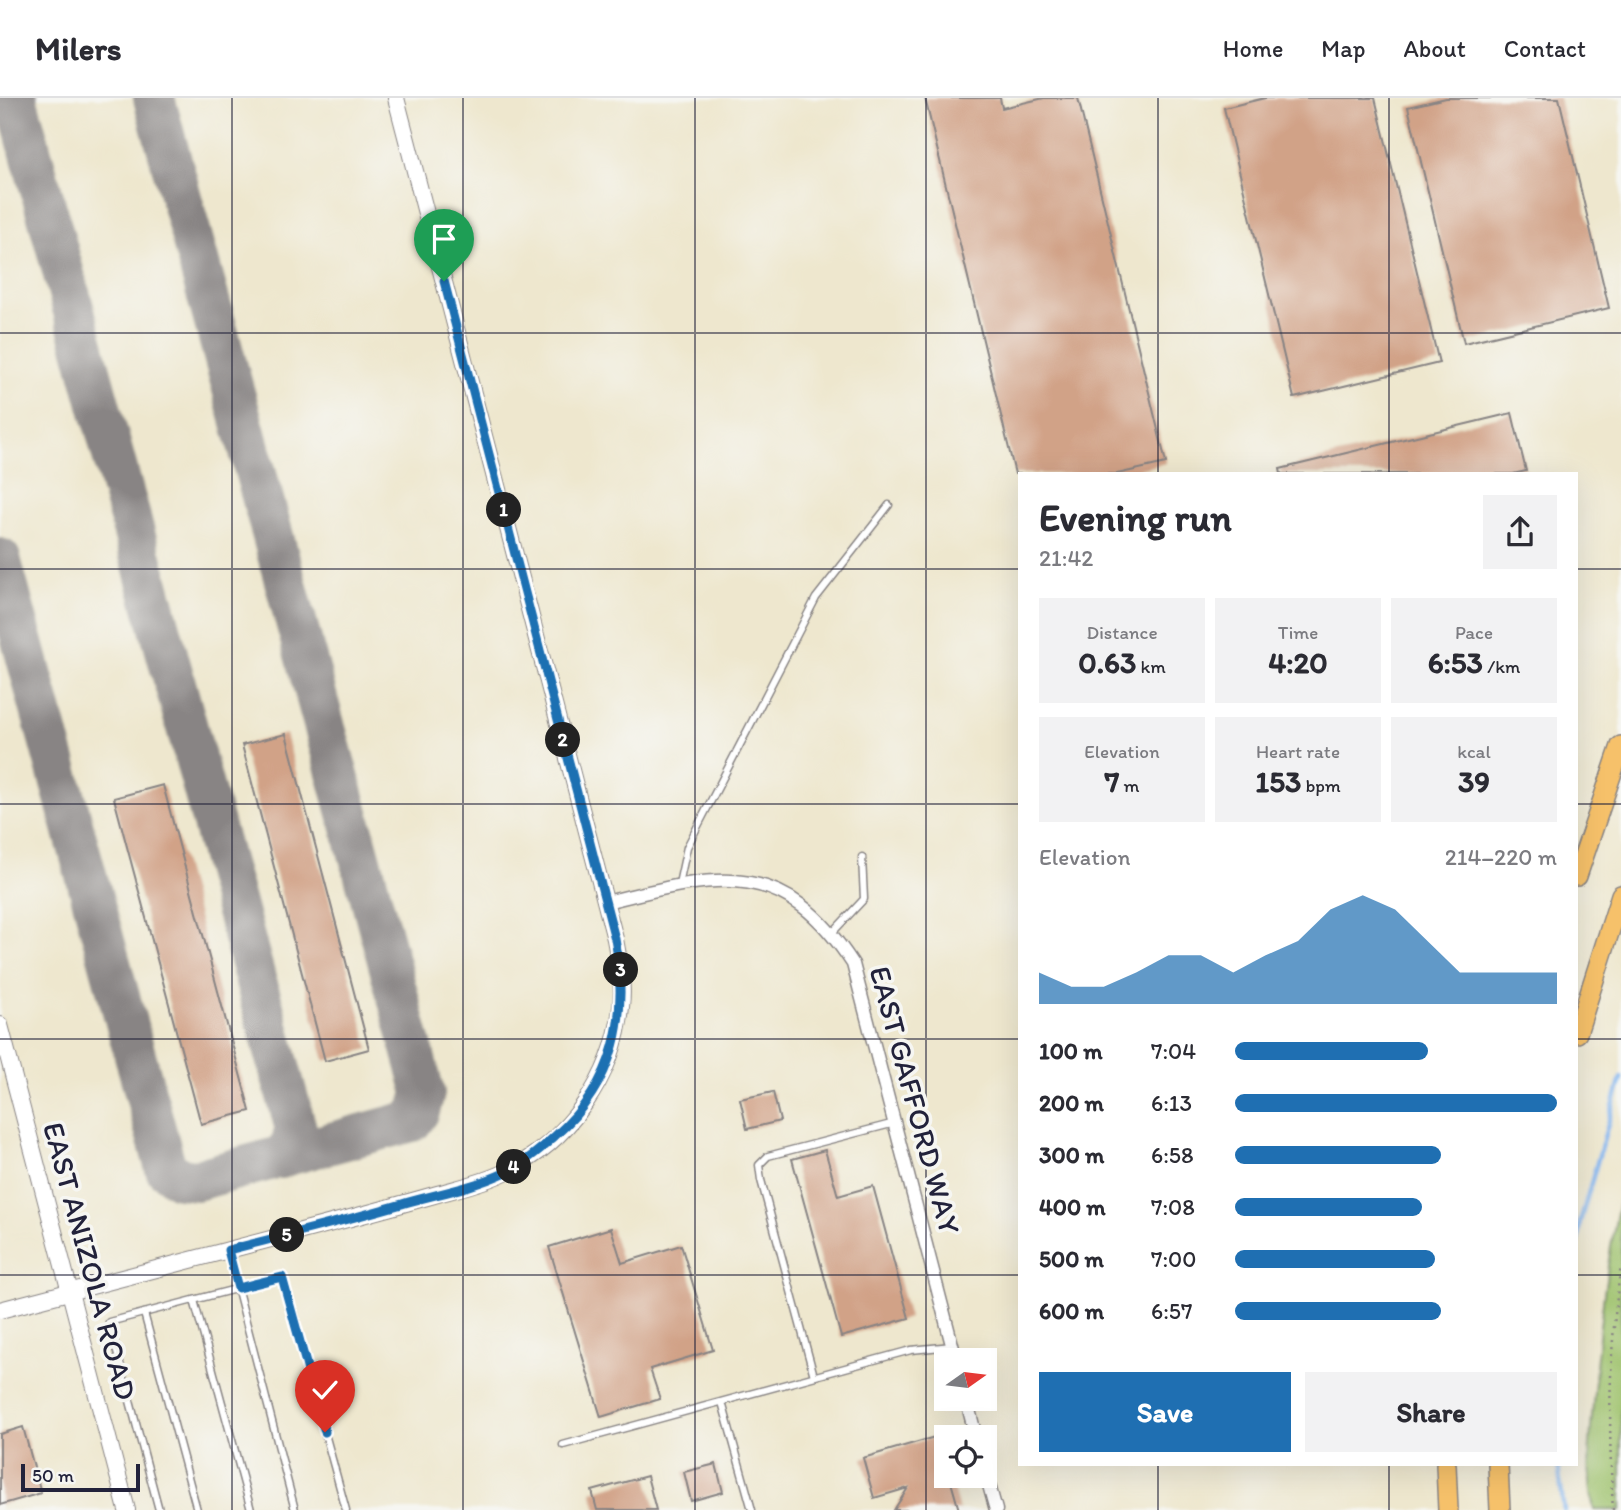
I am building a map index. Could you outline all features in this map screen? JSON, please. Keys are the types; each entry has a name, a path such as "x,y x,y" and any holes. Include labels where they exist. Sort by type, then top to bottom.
{"main road":[{"path":"1578,873 1621,746"},
{"path":"1578,1029 1621,895"},
{"path":"1446,1466 1448,1510"},
{"path":"1498,1466 1500,1510"}],"street":[{"path":"0,1310 483,1181 524,1161 564,1128 593,1093 608,1064 617,1038 622,1005 621,971 606,902 396,98"},
{"name":"EAST GAFFORD WAY","path":"606,902 679,884 726,880 751,883 794,900 814,914 832,933 853,964 953,1346"},
{"name":"EAST ANIZOLA ROAD","path":"0,1025 127,1510"},
{"path":"990,1488 996,1510"}],"lane":[{"path":"679,884 687,847 816,598 889,505"},
{"path":"832,933 864,899 862,857"},
{"path":"814,1377 761,1180 760,1165 768,1156 895,1123"},
{"path":"228,1250 295,1510"},
{"path":"159,1510 109,1322 282,1277 346,1510"},
{"path":"194,1300 251,1510"},
{"path":"144,1313 198,1510"},
{"path":"563,1445 911,1350 953,1346"},
{"path":"722,1402 752,1510"}],"path":[{"path":"1613,1510 1610,1385 1621,1266"}],"green space":[{"path":"1621,1194 1621,1510 1594,1510 1589,1466 1590,1436 1601,1317"}],"building":[{"path":"925,98 1000,98 1002,108 1044,98 1078,98 1166,463 1126,472 1015,474"},
{"path":"1265,98 1375,98 1439,363 1294,398 1224,108"},
{"path":"1446,98 1559,98 1609,308 1464,343 1408,107"},
{"path":"1512,413 1526,471 1281,472 1280,469"},
{"path":"286,734 369,1049 325,1061 242,745"},
{"path":"163,785 250,1111 201,1124 114,798"},
{"path":"773,1092 780,1121 747,1129 740,1099"},
{"path":"825,1150 838,1196 873,1186 909,1318 841,1337 792,1159"},
{"path":"611,1228 622,1263 681,1245 713,1350 650,1369 660,1399 601,1417 549,1247"},
{"path":"23,1427 41,1493 0,1505 0,1434"},
{"path":"934,1437 934,1488 953,1488 959,1510 894,1510 908,1488 874,1498 863,1458"},
{"path":"716,1464 723,1492 691,1501 684,1472"},
{"path":"647,1476 656,1510 597,1510 592,1491"}],"waterway":[{"path":"1578,1239 1580,1222 1621,1078"},
{"path":"1558,1466 1564,1510"}],"taxiway":[{"path":"16,98 296,1129 291,1145 280,1158"},
{"path":"0,559 166,1169 179,1178 196,1180 412,1121 419,1111 424,1093 154,98"}],"route":[{"path":"325,1432 282,1277 238,1288 228,1250 483,1181 524,1161 564,1128 593,1093 608,1064 617,1038 622,1005 621,971 615,939 444,281"}]}
